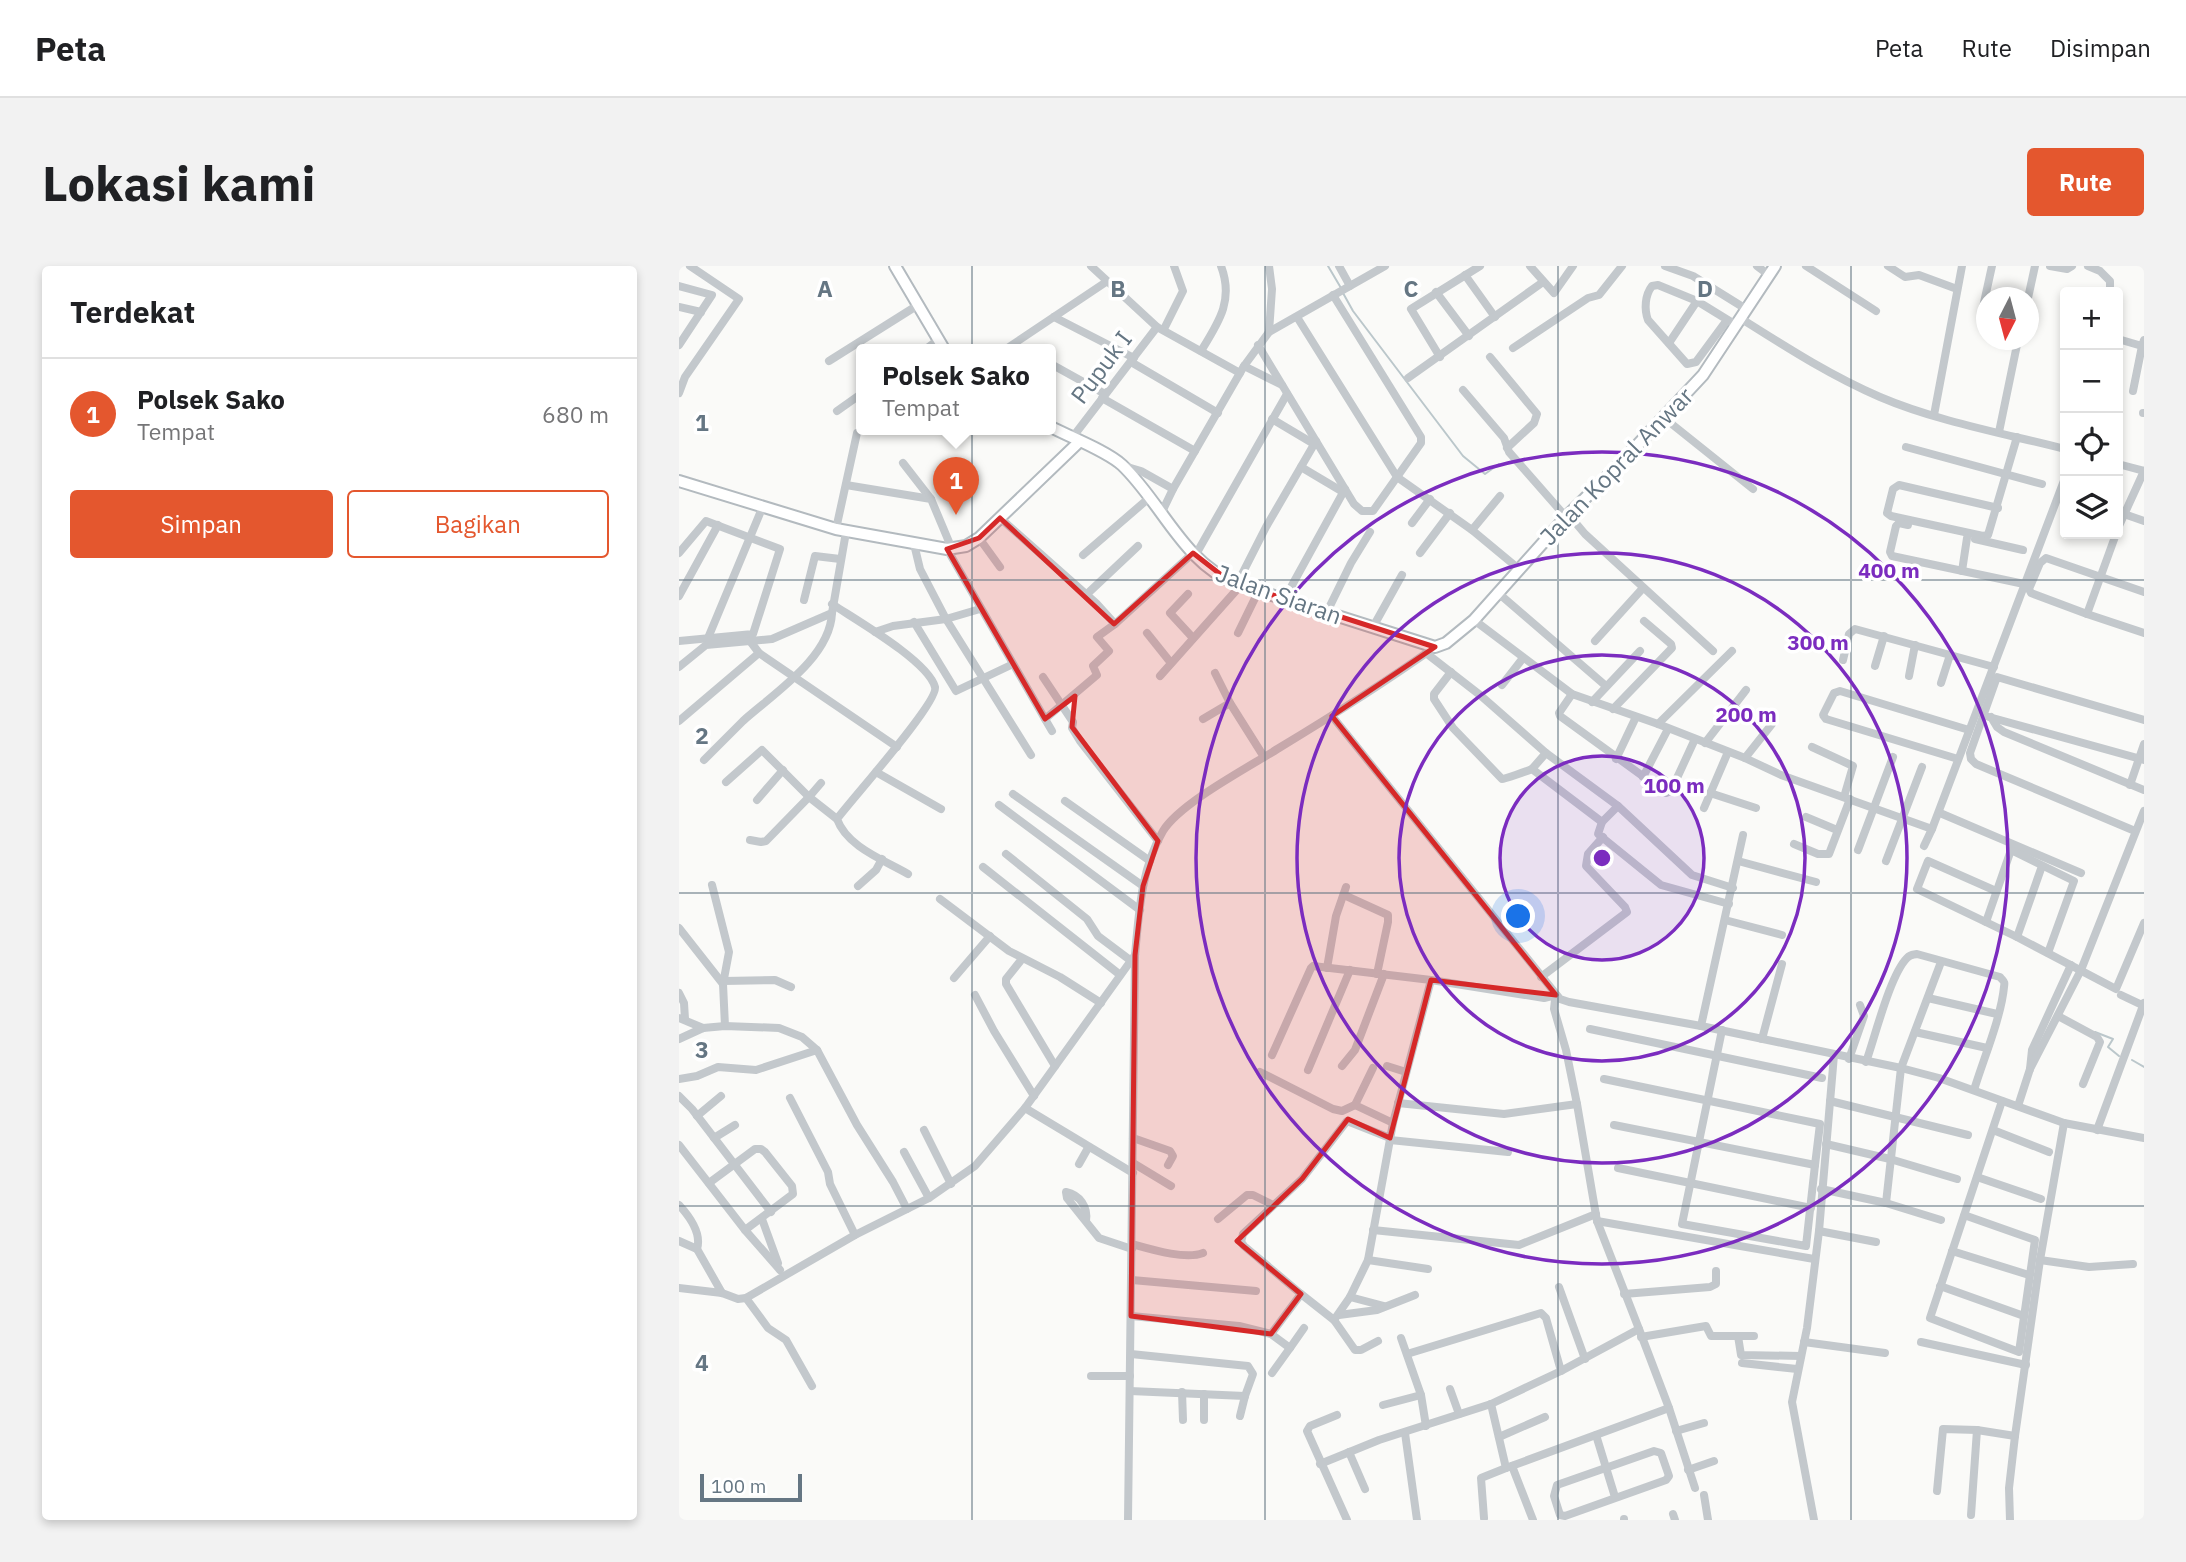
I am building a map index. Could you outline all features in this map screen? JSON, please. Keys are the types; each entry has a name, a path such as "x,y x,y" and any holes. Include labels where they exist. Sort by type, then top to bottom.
{"street":[{"path":"679,393 682,376 738,302 738,297 690,266"},
{"path":"895,266 941,344"},
{"path":"1091,266 1161,328 1202,351 1284,389"},
{"name":"Pupuk I","path":"1076,440 1104,396 1161,328 1183,291 1174,266"},
{"path":"1202,351 1215,330 1228,296 1221,266"},
{"path":"1269,266 1272,289 1269,332"},
{"path":"1339,266 1348,286"},
{"path":"1161,514 1242,370 1269,332 1385,266"},
{"path":"1440,357 1410,311 1412,306 1480,266"},
{"path":"1530,266 1552,292 1556,292 1573,266"},
{"path":"1513,348 1588,298 1599,295 1622,266"},
{"path":"1665,266 1693,276 1737,318"},
{"path":"1757,266 1772,271"},
{"path":"1806,266 1876,311"},
{"path":"1888,266 1905,277 1919,275 1957,289"},
{"path":"1934,415 1962,266"},
{"path":"1987,287 1992,266"},
{"path":"2030,287 2035,266"},
{"path":"2050,266 2067,269 2072,266"},
{"path":"2088,266 2100,271 2111,281 2110,287"},
{"name":"Jalan Kopral Anwar","path":"1430,650 1446,643 1474,620 1568,516 1703,375 1737,318 1772,271"},
{"path":"1465,275 1495,317"},
{"path":"1013,344 1106,282"},
{"path":"1408,379 1543,282"},
{"path":"679,345 683,331 701,312 720,284"},
{"path":"1737,318 1693,363 1688,364 1651,324 1647,316 1648,290 1655,284 1737,318 1828,373 1882,398 1934,415 2060,448"},
{"path":"679,286 712,295"},
{"path":"1436,292 1469,336"},
{"path":"1258,345 1344,490 1359,509 1369,513 1397,477 1420,443 1421,437 1335,294"},
{"path":"1669,343 1697,301"},
{"path":"829,361 918,305"},
{"path":"679,307 701,312"},
{"path":"1054,317 1133,360 1218,412"},
{"path":"1297,317 1397,477 1450,513 1519,569"},
{"path":"2123,340 2143,343 2133,391"},
{"path":"1999,432 2016,350"},
{"path":"1490,357 1537,414 1534,423 1507,448"},
{"path":"1056,367 1195,451"},
{"path":"1045,719 1098,675 1092,667 1109,651 1096,638 1194,554 1272,419 1284,389"},
{"path":"1463,390 1504,438 1507,448 1585,534 1713,651"},
{"path":"837,411 856,398"},
{"path":"1663,417 1753,489"},
{"path":"1272,419 1315,443"},
{"name":"Jalan Siaran","path":"1056,430 1111,457 1123,466 1194,554 1211,571 1239,584 1373,627 1430,650"},
{"path":"703,760 743,721 802,671 828,632 840,559 846,485 856,435"},
{"path":"1998,508 1899,485 1893,489 1887,513 1983,536 1990,532 1998,508 2017,437"},
{"path":"679,481 841,531 949,549 965,546 979,538 1076,440"},
{"path":"1160,676 1239,584 1266,527 1315,443"},
{"path":"1906,447 2042,484"},
{"path":"903,463 931,499 949,549 980,609 1052,731"},
{"path":"2123,465 2144,471 2124,514 2144,521"},
{"path":"1123,466 1141,471 1173,489"},
{"path":"1301,467 1344,490"},
{"path":"846,485 931,499"},
{"path":"1285,598 1344,490"},
{"path":"1923,846 1940,813 2060,491"},
{"path":"1472,530 1500,496"},
{"path":"1083,555 1149,498"},
{"path":"1412,523 1430,499"},
{"path":"708,638 763,506"},
{"path":"1420,553 1450,513"},
{"path":"1000,518 1115,624"},
{"path":"679,553 706,521 780,549 753,634 679,640"},
{"path":"2023,550 1899,523 1890,552 1892,556 2024,584"},
{"path":"679,596 718,526"},
{"path":"1327,612 1370,532"},
{"path":"979,538 1000,567"},
{"path":"1962,571 1967,538"},
{"path":"2087,614 2114,539"},
{"path":"914,544 920,569 946,618 1031,755"},
{"path":"1086,595 1138,546"},
{"path":"804,600 816,556 840,559"},
{"path":"2143,589 2099,578 2046,558 2030,586 2031,593 2144,633"},
{"path":"1373,627 1402,575"},
{"path":"1595,641 1643,588"},
{"path":"1238,633 1259,590"},
{"path":"1497,592 1606,686"},
{"path":"1188,594 1170,612 1193,638"},
{"path":"832,604 919,664 936,689 935,696 897,747 837,819"},
{"path":"875,632 980,609"},
{"path":"679,667 706,645 772,639 832,614"},
{"path":"1474,620 1571,694 1658,724 1781,775 1932,829"},
{"path":"1613,709 1672,648 1644,621"},
{"path":"914,622 956,691 1011,665"},
{"path":"1843,660 1852,630 1884,636 1994,667"},
{"path":"1147,633 1171,663"},
{"path":"1875,666 1884,636"},
{"path":"750,641 759,653 897,747"},
{"path":"1909,676 1915,645"},
{"path":"1128,1520 1133,957 1143,886 1150,861 1158,841 1174,818 1209,791 1332,716 1430,650 1451,672 1545,753 1618,806 1692,875 1733,888"},
{"path":"1592,702 1640,651"},
{"path":"1658,724 1732,651"},
{"path":"679,721 759,653"},
{"path":"1941,682 1950,655"},
{"path":"1502,685 1523,658"},
{"path":"1451,672 1433,696 1453,727 1504,780 1532,769 1545,753"},
{"path":"1215,673 1230,703 1264,757"},
{"path":"1043,677 1072,722 1072,728 1080,741 1158,841"},
{"path":"2135,831 1976,764 1970,753 1987,716 1997,677 2144,720"},
{"path":"1705,743 1746,690"},
{"path":"1958,759 1826,719 1823,715 1834,693 1840,691 1969,730"},
{"path":"1571,694 1559,715 1666,793 1669,793 1695,739"},
{"path":"1203,719 1230,703"},
{"path":"1332,716 1557,996 1569,1002 1722,1030 1849,1059 1902,1068 1974,1090 2064,1123 2144,1138"},
{"path":"1987,716 2141,760"},
{"path":"1987,716 2000,730 2144,790"},
{"path":"1616,759 1636,717"},
{"path":"1745,758 1772,724"},
{"path":"1643,777 1668,729"},
{"path":"2041,748 2041,739 2047,731"},
{"path":"2130,785 2141,760 2144,744"},
{"path":"1794,844 1827,855 1847,798 1853,766 1812,747"},
{"path":"726,782 760,750 764,751 809,797 837,819 843,832 908,874"},
{"path":"1704,808 1728,751"},
{"path":"1858,850 1893,757"},
{"path":"1886,861 1922,767"},
{"path":"1532,769 1602,822"},
{"path":"757,800 783,770"},
{"path":"876,772 941,809"},
{"path":"750,840 766,841 821,783"},
{"path":"1710,793 1756,808"},
{"path":"1013,794 1143,886"},
{"path":"1065,801 1150,861"},
{"path":"999,805 1140,910"},
{"path":"1618,806 1597,831 1603,837 1661,885 1729,904"},
{"path":"2018,1106 2030,1069 2081,970 2144,811"},
{"path":"1940,813 2081,873"},
{"path":"1806,817 1837,830"},
{"path":"1701,1026 1743,835"},
{"path":"1541,977 1627,912 1586,866 1588,854 1603,837"},
{"path":"1986,922 2011,850 2075,882 2048,953"},
{"path":"1006,853 1087,919 1098,936 1133,957"},
{"path":"858,886 876,870 882,859"},
{"path":"1738,861 1816,882"},
{"path":"1996,891 1928,861 1917,886 1920,892 2017,937 2116,989 2144,923"},
{"path":"2017,937 2042,866"},
{"path":"983,867 1119,974"},
{"path":"712,886 729,951 723,982 725,1026"},
{"path":"1327,968 1336,916 1345,891 1388,915 1380,974 1355,1049 1342,1066"},
{"path":"940,898 1022,959 1060,977 1101,1003"},
{"path":"1725,920 1782,935"},
{"path":"679,928 723,982"},
{"path":"954,978 990,936"},
{"path":"1866,1062 1894,980 1906,959 1917,954 2002,978 2005,985 1974,1090"},
{"path":"679,1288 722,1293 738,1299 746,1298 782,1273 929,1198 951,1184 985,1156 1025,1108 1133,957"},
{"path":"1022,959 1006,979 1006,984 1055,1066"},
{"path":"1886,1203 1902,1068 1941,962"},
{"path":"1762,1040 1782,964"},
{"path":"2030,1069 2032,1051 2071,965"},
{"path":"1272,1055 1311,968 1431,980 1544,998 1557,996"},
{"path":"1308,1070 1350,971"},
{"path":"723,982 775,980 791,987"},
{"path":"1336,1317 1369,1260 1393,1123 1431,980"},
{"path":"679,993 683,998 682,1019 703,1028"},
{"path":"975,995 1034,1096"},
{"path":"2097,1130 2144,1005 2120,995"},
{"path":"1557,996 1554,1009 1566,1050 1597,1217 1669,1408 1695,1488"},
{"path":"1928,998 1997,1014"},
{"path":"1849,1059 1864,1016 1860,1005"},
{"path":"2047,1015 2097,1037 2099,1042 2083,1084"},
{"path":"679,1039 703,1028 725,1026 779,1028 802,1037 817,1051 907,1209"},
{"path":"1590,1029 1822,1078"},
{"path":"1604,1079 1707,1101 1820,1123 1806,1247 1685,1226 1682,1221 1698,1143 1707,1101 1717,1055 1722,1030"},
{"path":"1915,1032 1987,1048"},
{"path":"679,1079 697,1076 717,1068 756,1070 817,1051"},
{"path":"1814,1520 1792,1408 1819,1231 1834,1055"},
{"path":"1387,1066 1406,1072"},
{"path":"1260,1072 1342,1111 1355,1105 1373,1068"},
{"path":"679,1096 771,1212"},
{"path":"697,1116 721,1096"},
{"path":"790,1098 828,1172 830,1184 855,1235"},
{"path":"1831,1101 1968,1135"},
{"path":"1964,1215 2034,1239 2018,1352 1930,1319 1940,1286 2002,1101"},
{"path":"1398,1103 1504,1114 1577,1104"},
{"path":"1355,1105 1393,1123"},
{"path":"1025,1108 1088,1148 1171,1186"},
{"path":"1378,1341 1366,1348 1355,1350 1336,1317 1301,1294 1241,1242 1243,1234 1302,1180 1347,1121 1390,1139 1508,1152"},
{"path":"2010,1520 2009,1488 2015,1436 2040,1260 2064,1123"},
{"path":"714,1138 735,1125"},
{"path":"1614,1125 1815,1165"},
{"path":"924,1130 951,1184"},
{"path":"1993,1130 2049,1152"},
{"path":"1133,1138 1170,1152 1173,1156 1168,1165"},
{"path":"1826,1144 1957,1179"},
{"path":"679,1145 782,1273"},
{"path":"1079,1164 1088,1148"},
{"path":"709,1183 755,1149 762,1149 792,1186 791,1197 745,1230"},
{"path":"904,1152 929,1198"},
{"path":"1618,1168 1811,1208"},
{"path":"1977,1177 2041,1199"},
{"path":"1821,1189 1886,1203 1941,1220"},
{"path":"1218,1219 1247,1195 1253,1195 1273,1205"},
{"path":"679,1205 698,1233 697,1249"},
{"path":"1373,1230 1519,1245 1597,1217 1814,1259"},
{"path":"762,1219 782,1273"},
{"path":"1086,1221 1098,1238 1158,1251 1195,1255 1203,1253"},
{"path":"1819,1231 1876,1241"},
{"path":"679,1241 697,1249 722,1293"},
{"path":"1952,1251 2029,1275"},
{"path":"1369,1260 1428,1269"},
{"path":"2040,1260 2089,1267 2133,1264"},
{"path":"1624,1294 1710,1287 1716,1284 1716,1271"},
{"path":"1132,1280 1256,1291"},
{"path":"1940,1286 2024,1315"},
{"path":"1559,1287 1585,1359"},
{"path":"1271,1334 1301,1294"},
{"path":"1336,1317 1385,1306 1415,1295"},
{"path":"1350,1297 1385,1306"},
{"path":"746,1298 768,1328 786,1340 812,1386"},
{"path":"1407,1354 1541,1313 1546,1318 1561,1371"},
{"path":"1131,1317 1239,1326 1271,1334 1290,1348"},
{"path":"1320,1464 1491,1404 1640,1333 1706,1326 1711,1336 1754,1336"},
{"path":"1272,1373 1304,1328"},
{"path":"1738,1336 1741,1355 1801,1356"},
{"path":"1401,1338 1421,1395 1426,1426"},
{"path":"1804,1342 1885,1353"},
{"path":"1921,1342 2027,1365"},
{"path":"1131,1354 1248,1366 1254,1374 1240,1416"},
{"path":"1742,1363 1797,1369"},
{"path":"1091,1376 1131,1377"},
{"path":"1450,1389 1459,1414"},
{"path":"1130,1391 1245,1396"},
{"path":"1182,1392 1183,1420"},
{"path":"1204,1394 1204,1420"},
{"path":"1383,1405 1421,1395"},
{"path":"1491,1404 1509,1467 1533,1520"},
{"path":"1484,1518 1481,1478 1669,1408"},
{"path":"1337,1415 1310,1426 1307,1431 1347,1520"},
{"path":"1499,1437 1545,1417"},
{"path":"1676,1431 1704,1423"},
{"path":"1937,1491 1943,1429 1977,1430 2015,1436"},
{"path":"1971,1515 1977,1430"},
{"path":"1405,1433 1417,1520"},
{"path":"1596,1435 1615,1497"},
{"path":"1654,1451 1661,1453 1669,1476 1666,1480 1615,1497 1562,1516 1554,1496 1557,1485 1574,1477 1607,1469 1654,1451"},
{"path":"1349,1452 1365,1489"},
{"path":"1688,1471 1714,1461"},
{"path":"1704,1495 1707,1520"}],"highlighted area":[{"path":"1000,518 1114,624 1193,553 1229,581 1435,647 1332,716 1556,995 1431,980 1390,1138 1348,1119 1302,1179 1237,1241 1301,1294 1271,1334 1131,1316 1135,955 1143,886 1158,841 1072,727 1075,696 1045,719 947,549 979,538"}],"waterway":[{"path":"1328,266 1341,288"},
{"path":"1343,293 1353,311 1463,456 1485,474 1499,464"},
{"path":"2095,1032 2113,1039 2108,1047 2119,1056"},
{"path":"2132,1060 2144,1067"}],"place":[{"name":"Polsek Sako","path":"956,515"}]}
